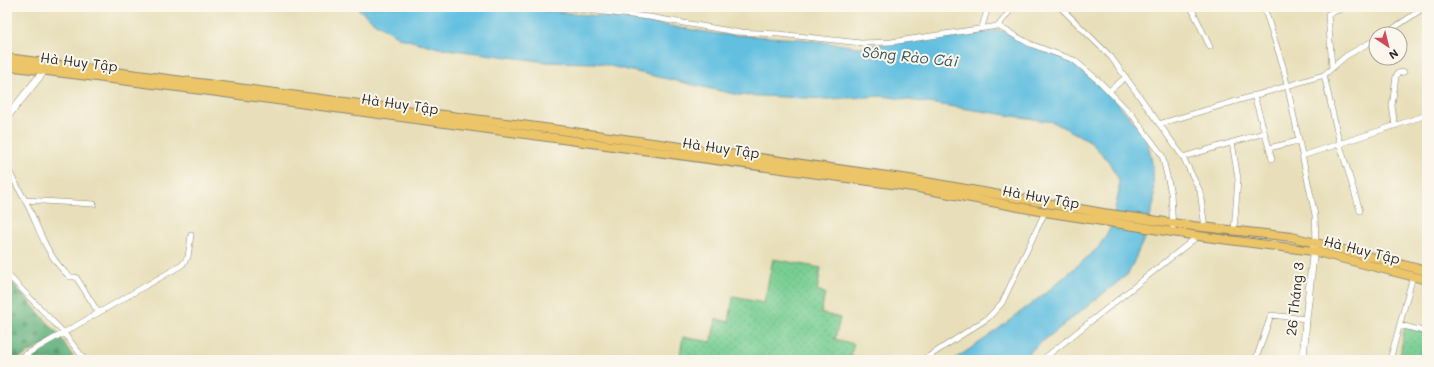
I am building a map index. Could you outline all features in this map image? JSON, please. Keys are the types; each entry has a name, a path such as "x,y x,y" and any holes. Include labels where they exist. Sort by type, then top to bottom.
{"main road":[{"name":"Hà Huy Tập","path":"7,58 559,130 902,178 1157,225 1234,231 1316,242 1427,271"},
{"name":"Hà Huy Tập","path":"7,66 218,92 913,187 1045,212 1102,216"},
{"name":"Hà Huy Tập","path":"1173,227 1198,236 1313,251 1427,280"}],"street":[{"path":"560,7 649,17 736,32 779,34 861,43 890,42 982,27 998,26 1030,44 1074,60 1109,91 1134,116 1160,152 1170,193 1173,227"},
{"path":"982,27 988,7"},
{"path":"998,26 1014,7"},
{"path":"1060,7 1112,56 1183,157 1200,191 1205,228"},
{"path":"1191,7 1210,47"},
{"path":"1264,7 1283,66 1315,215 1316,242"},
{"path":"1332,68 1328,14 1347,7"},
{"path":"1397,26 1425,7"},
{"path":"1159,124 1324,75 1346,56 1368,44"},
{"path":"7,117 44,71"},
{"path":"1395,126 1392,106 1396,76 1398,73 1404,72"},
{"path":"1324,75 1340,145 1360,211"},
{"path":"1109,91 1126,77"},
{"path":"1254,95 1272,159"},
{"path":"1302,156 1340,145 1427,115"},
{"path":"1183,157 1264,133"},
{"path":"1269,148 1298,140"},
{"path":"1232,142 1238,179 1234,231"},
{"path":"7,167 25,200 39,235 53,259 70,277 76,277 98,312"},
{"path":"25,200 94,204"},
{"path":"923,360 988,318 1002,303 1045,212"},
{"path":"16,360 182,265 188,257 191,235"},
{"path":"1042,360 1198,236"},
{"name":"26 Tháng 3","path":"1303,360 1313,251 1316,242"},
{"path":"7,274 63,332 85,360"},
{"path":"1390,360 1413,276"},
{"path":"1262,360 1258,356 1271,315 1306,319"},
{"path":"1400,325 1427,332"}],"green space":[{"path":"773,259 821,268 817,290 825,293 821,313 840,318 835,339 854,344 850,356 870,360 679,360 683,337 711,342 716,319 729,322 733,297 764,303"},
{"path":"7,277 59,335 75,360 24,360 54,338 16,360 7,360"},
{"path":"1404,327 1427,332 1427,360 1400,360"}],"water":[{"name":"Sông Rào Cái","path":"356,7 510,7 627,19 718,34 802,39 858,47 1001,30 1070,61 1112,96 1147,138 1153,168 1154,202 1144,239 1128,274 1019,360 953,360 985,339 1043,295 1098,248 1111,227 1119,191 1119,180 1109,162 1090,141 1053,122 883,96 828,99 738,95 597,63 547,62 439,48 400,38 374,22"}]}
